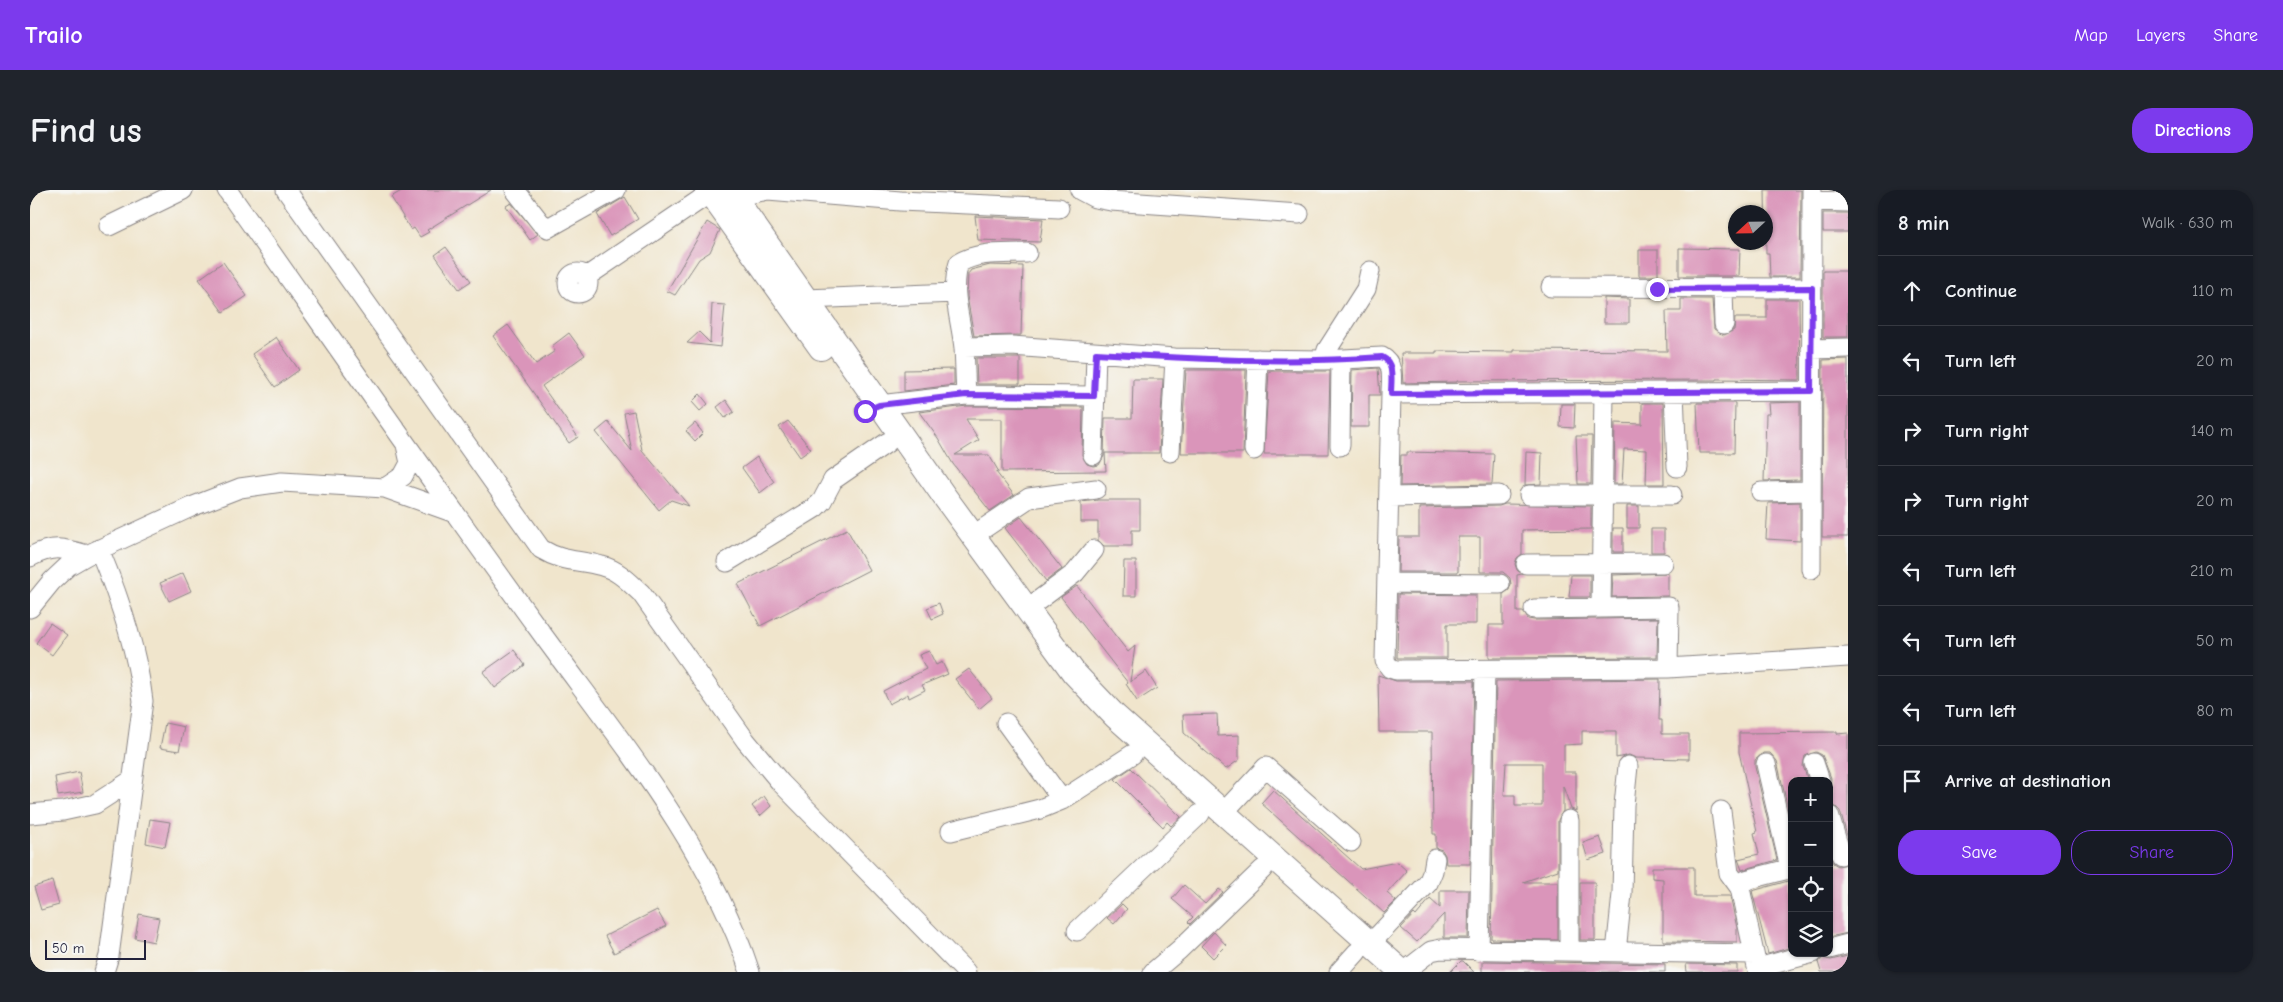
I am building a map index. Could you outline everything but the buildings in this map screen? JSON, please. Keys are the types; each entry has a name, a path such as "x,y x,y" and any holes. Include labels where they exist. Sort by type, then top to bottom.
{"main road":[{"path":"720,192 806,298 872,408 888,442 1064,687 1104,729 1133,754 1212,813 1364,948 1378,972"},
{"path":"720,192 872,408 974,535 1074,673 1212,813 1263,869 1364,948 1403,972"}],"street":[{"path":"109,226 183,190"},
{"path":"227,190 455,513 632,755 692,846 733,925 750,972"},
{"path":"286,190 541,549 555,558 603,566 620,574 641,593 746,741 781,783 966,972"},
{"path":"515,190 540,222 548,228 616,190"},
{"path":"586,277 720,192 768,190 900,200 1058,208"},
{"path":"1080,190 1095,198 1111,202 1299,214"},
{"path":"1811,569 1812,196 1848,202"},
{"path":"966,395 964,346 955,293 955,273 959,262 980,255 1027,253"},
{"path":"1340,446 1332,360 1327,350 1366,289 1370,271"},
{"path":"1551,287 1812,288"},
{"path":"1723,289 1724,324"},
{"path":"806,298 955,293"},
{"path":"964,346 1012,346 1175,358 1332,360 1382,357 1387,360 1391,365 1391,394 1385,661 1390,668 1396,670 1668,668 1848,657"},
{"path":"1812,349 1848,348"},
{"path":"1093,455 1096,353"},
{"path":"1170,452 1175,358"},
{"path":"1254,450 1258,359"},
{"path":"1391,394 1811,391"},
{"path":"1601,607 1604,392"},
{"path":"1674,392 1677,467"},
{"path":"872,408 966,395 1094,396"},
{"path":"726,562 815,508 822,501 833,480 888,442"},
{"path":"385,488 403,476 410,464 405,443"},
{"path":"30,608 52,581 68,566 93,552 192,507 240,488 282,482 385,488 455,513"},
{"path":"974,535 1029,498 1096,489"},
{"path":"1761,492 1811,491"},
{"path":"1529,495 1602,496 1672,494"},
{"path":"1389,497 1499,495"},
{"path":"30,556 52,548 93,552 113,582 139,671 143,701 109,956 104,972"},
{"path":"1027,609 1075,573 1094,550"},
{"path":"1526,564 1602,565 1663,563"},
{"path":"1388,583 1500,584"},
{"path":"1534,609 1669,607 1668,668"},
{"path":"1479,952 1485,670"},
{"path":"1006,723 1062,800"},
{"path":"950,831 1040,809 1062,800 1133,754"},
{"path":"1814,762 1819,777"},
{"path":"1766,764 1791,867"},
{"path":"1616,952 1622,894 1624,805 1628,766"},
{"path":"1077,931 1266,767 1351,842"},
{"path":"30,814 63,811 95,804 132,780"},
{"path":"1721,811 1729,873 1740,888 1757,965"},
{"path":"1569,820 1569,951"},
{"path":"1831,822 1839,856"},
{"path":"1339,972 1428,883 1435,859"},
{"path":"1153,972 1179,950 1263,869"},
{"path":"1740,888 1746,880 1788,869"},
{"path":"1833,948 1848,944"},
{"path":"1403,972 1431,951 1442,950 1479,952 1616,952 1757,965 1794,957"}],"route":[{"path":"865,411 879,405 966,395 1094,396 1096,353 1175,358 1340,360 1382,357 1391,365 1391,394 1811,391 1812,288 1657,289"}]}
